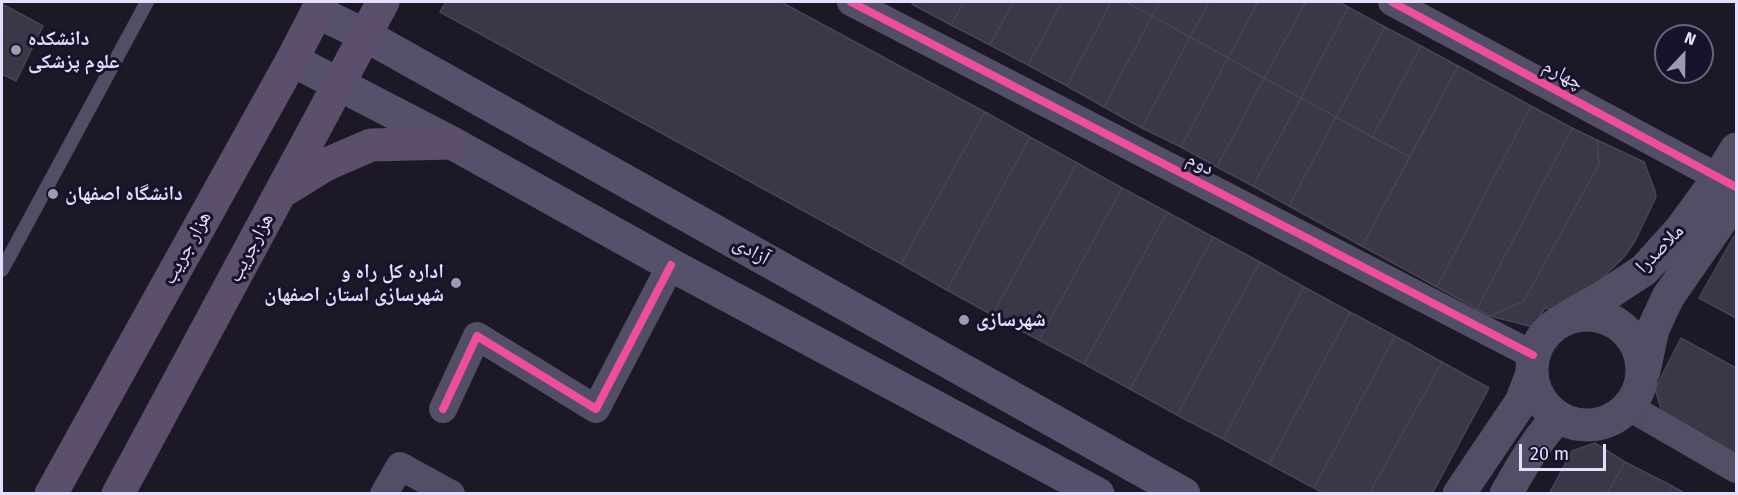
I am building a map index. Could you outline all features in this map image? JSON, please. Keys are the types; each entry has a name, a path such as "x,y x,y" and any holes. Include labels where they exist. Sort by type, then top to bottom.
{"main road":[{"name":"هزارجریب","path":"118,494 383,2"},
{"name":"آزادی","path":"320,7 365,35 1184,494"},
{"name":"هزار جریب","path":"51,494 320,7"},
{"path":"292,60 452,143 671,265 1098,494"},
{"path":"281,192 327,164 371,146 452,143"},
{"path":"1006,443 1027,405"}],"street":[{"name":"دوم","path":"851,2 1532,364"},
{"name":"چهارم","path":"1392,2 1731,187"},
{"name":"ملاصدرا","path":"1643,376 1653,329 1668,297 1731,187 1737,149"},
{"name":"ملاصدرا","path":"1559,322 1644,270 1681,229 1731,187"},
{"path":"443,409 477,336 596,409 671,265"},
{"path":"1459,494 1521,402 1532,364 1542,338 1559,322 1576,315 1596,315 1606,317 1623,327 1636,344 1643,363 1643,376 1637,394 1629,407 1614,419 1598,424 1579,425 1558,417 1539,398 1532,364"},
{"path":"1629,407 1737,469"},
{"path":"1506,494 1529,453 1558,417"},
{"path":"384,494 400,466 451,494"}],"lane":[{"path":"2,270 147,2"}],"building":[{"path":"446,2 781,2 985,112 901,264 440,12"},
{"path":"914,2 964,2 951,25 912,4"},
{"path":"964,2 1013,2 990,45 951,25"},
{"path":"1013,2 1062,2 1028,65 990,45"},
{"path":"1062,2 1111,2 1067,86 1028,65"},
{"path":"1111,2 1126,2 1152,16 1104,107 1067,86"},
{"path":"1126,2 1160,2 1152,16"},
{"path":"1160,2 1209,2 1190,37 1152,16"},
{"path":"1209,2 1258,2 1228,58 1190,37"},
{"path":"1258,2 1306,2 1264,78 1228,58"},
{"path":"1306,2 1339,2 1348,7 1301,98 1264,78"},
{"name":"دانشکده علوم پزشکی","path":"2,4 43,26 16,81 2,74"},
{"path":"1348,7 1385,27 1336,117 1301,98"},
{"path":"1152,16 1190,37 1142,128 1104,107"},
{"path":"1385,27 1421,46 1372,137 1336,117"},
{"path":"1190,37 1228,58 1181,147 1142,128"},
{"path":"1421,46 1458,66 1410,157 1372,137"},
{"path":"1228,58 1264,78 1217,167 1181,147"},
{"path":"1458,66 1531,106 1437,287 1362,246"},
{"path":"1264,78 1301,98 1253,186 1217,167"},
{"path":"1301,98 1336,117 1289,206 1253,186"},
{"path":"1531,106 1572,128 1477,309 1437,287"},
{"path":"985,112 1030,137 947,290 901,264"},
{"path":"1336,117 1410,157 1362,246 1289,206"},
{"path":"1572,128 1597,140 1599,164 1524,301 1490,316 1477,309"},
{"path":"1030,137 1077,163 992,315 947,290"},
{"path":"1597,140 1644,162 1655,191 1656,197 1635,241 1624,257 1598,282 1555,310 1545,308 1533,327 1490,316 1524,301 1599,164"},
{"path":"1077,163 1122,188 1039,340 992,315"},
{"path":"1122,188 1167,212 1084,364 1039,340"},
{"path":"1167,212 1213,237 1130,389 1084,364"},
{"path":"1736,235 1736,318 1699,298"},
{"path":"1213,237 1260,262 1177,415 1130,389"},
{"path":"1260,262 1304,287 1223,439 1177,415"},
{"path":"1304,287 1350,312 1269,464 1223,439"},
{"path":"1350,312 1395,336 1314,488 1269,464"},
{"path":"1395,336 1442,362 1369,494 1323,494 1314,488"},
{"path":"1681,338 1736,368 1736,459 1664,418 1655,389"},
{"path":"1442,362 1489,388 1432,494 1369,494"},
{"path":"1595,443 1625,462 1607,494 1549,494 1572,451"},
{"path":"1625,462 1672,486 1668,494 1607,494"},
{"path":"1672,486 1686,494 1668,494"}],"cycle path":[{"path":"851,2 1533,355"},
{"path":"1392,2 1736,187"},
{"path":"443,409 477,336 596,409 671,265"}],"place":[{"name":"دانشکده علوم پزشکی","path":"16,50"},
{"name":"دانشگاه اصفهان","path":"53,194"},
{"name":"اداره کل راه و شهرسازی استان اصفهان","path":"456,283"},
{"name":"شهرسازی","path":"964,320"}]}
